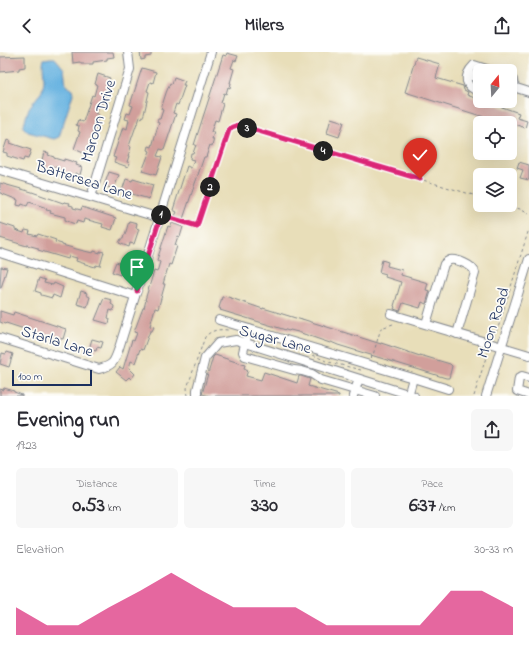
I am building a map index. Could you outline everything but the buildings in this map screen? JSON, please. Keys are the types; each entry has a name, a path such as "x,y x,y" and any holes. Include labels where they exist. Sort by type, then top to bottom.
{"street":[{"name":"Maroon Drive","path":"91,197 130,69 128,52"},
{"name":"Starla Lane","path":"0,338 99,369 110,366 115,359 136,296 211,52"},
{"path":"473,67 466,79 468,85 473,89"},
{"path":"468,75 473,76"},
{"path":"517,90 529,92"},
{"name":"Battersea Lane","path":"0,170 160,216"},
{"path":"0,253 136,296"},
{"name":"Moon Road","path":"486,396 529,259"},
{"path":"426,324 444,264 451,260 468,265 472,267 475,272 457,334"},
{"path":"391,314 529,355"},
{"path":"219,320 448,389"},
{"path":"249,329 244,343 243,352 245,356 294,370 307,372 321,380 354,393 375,396"},
{"name":"Sugar Lane","path":"197,396 196,390 205,358 218,343 236,340 410,395"},
{"path":"529,378 522,376 519,378 517,392 529,395"},
{"path":"354,393 358,378"},
{"path":"410,395 413,378"}],"path":[{"path":"160,216 197,226 229,130 238,125 473,195"},
{"path":"517,208 529,214"},
{"path":"474,396 491,339 498,328 529,229"},
{"path":"366,365 367,361 373,355 381,328 393,324"}],"water":[{"path":"55,58 64,69 66,85 72,88 73,94 59,137 54,139 28,132 23,127 29,108 42,91 44,81 44,59"}],"route":[{"path":"137,291 161,215 197,226 229,130 232,127 238,125 420,179"}]}
